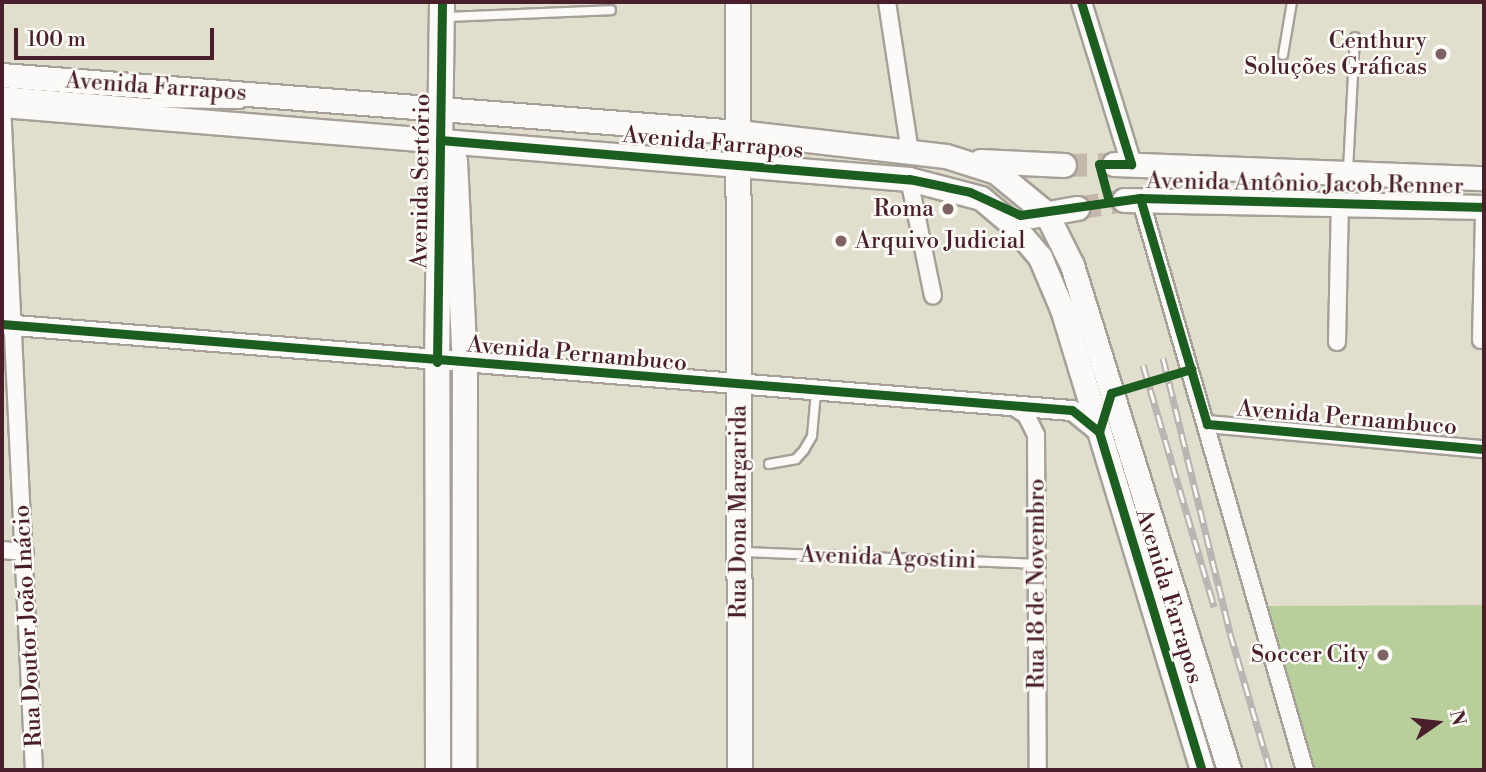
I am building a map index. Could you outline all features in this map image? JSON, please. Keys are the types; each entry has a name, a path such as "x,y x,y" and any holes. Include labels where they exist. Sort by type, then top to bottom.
{"main road":[{"name":"Rua Dona Margarida","path":"738,2 740,770"},
{"name":"Avenida Sertório","path":"442,9 442,106 447,140 449,363 464,770"},
{"name":"Avenida Farrapos","path":"2,75 442,106 738,132 971,161 1012,183 1046,213 1072,265 1229,770"},
{"name":"Avenida Farrapos","path":"2,105 909,179 981,198 1026,239 1050,276 1202,770"},
{"path":"971,161 1064,165"},
{"name":"Avenida Antônio Jacob Renner","path":"1122,164 1484,178"},
{"path":"1207,199 1209,167"},
{"path":"1376,205 1388,190 1379,175"},
{"path":"1434,206 1427,190 1436,177"},
{"path":"981,198 1020,215 1077,208 1069,236 1072,265"},
{"name":"Avenida Antônio Jacob Renner","path":"1132,199 1484,207"},
{"name":"Avenida Sertório","path":"438,770 449,363"}],"street":[{"path":"887,2 910,152"},
{"path":"1081,2 1122,164"},
{"name":"Rua Doutor João Inácio","path":"2,105 7,325 25,552 34,770"},
{"path":"909,179 933,296"},
{"path":"1132,199 1207,424 1305,770"},
{"path":"1337,342 1340,204"},
{"path":"1481,340 1484,213"},
{"name":"Avenida Pernambuco","path":"7,325 449,363 1072,410 1100,432"},
{"name":"Rua 18 de Novembro","path":"1014,407 1026,415 1036,435 1038,770"},
{"name":"Avenida Pernambuco","path":"1207,424 1484,449"},
{"path":"2,550 25,552"}],"lane":[{"path":"1283,55 1292,2"},
{"path":"442,9 611,10"},
{"path":"1347,174 1354,37"},
{"path":"2,91 148,103 442,106"},
{"path":"148,103 276,126"},
{"path":"445,770 449,363"},
{"path":"449,363 458,398 456,770"},
{"path":"769,464 796,460 804,450 812,436 816,392"},
{"name":"Avenida Agostini","path":"739,552 1036,564"}],"green space":[{"name":"Soccer City","path":"1484,605 1484,770 1316,770 1267,606"}],"tunnel":[{"path":"1064,165 1114,164"},
{"path":"1077,208 1124,200"}],"railway":[{"path":"1163,358 1230,633 1270,770"},
{"path":"1143,365 1214,607"}],"cycle path":[{"path":"437,362 442,2"},
{"path":"1081,2 1131,164 1099,164 1109,202"},
{"path":"440,140 909,179 970,192 1020,215 1140,198 1484,207"},
{"path":"1140,198 1207,424 1484,449"},
{"path":"2,324 1072,410 1099,432 1202,770"},
{"path":"1099,432 1111,393 1191,369"}],"place":[{"name":"Centhury Soluções Gráficas","path":"1441,54"},
{"name":"Roma","path":"948,209"},
{"name":"Arquivo Judicial","path":"841,241"},
{"name":"Soccer City","path":"1383,655"}]}
